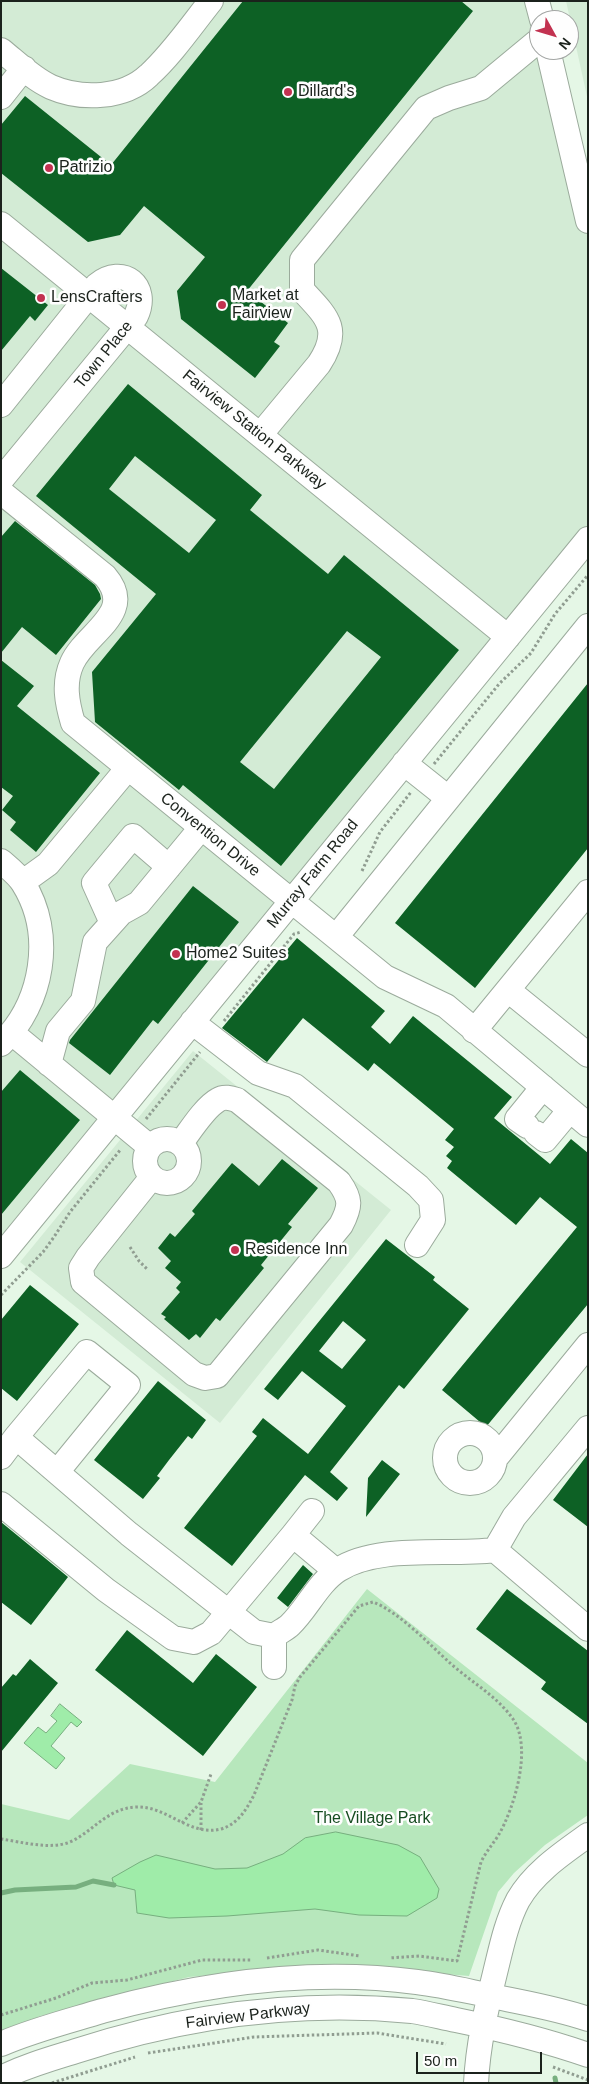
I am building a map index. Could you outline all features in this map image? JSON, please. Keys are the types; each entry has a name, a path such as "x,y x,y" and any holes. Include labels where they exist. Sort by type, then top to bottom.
{"street":[{"path":"1,50 50,87 75,94 96,96 114,93 130,87 148,76 211,1"},
{"path":"260,435 319,364 326,353 331,339 328,320 302,290 302,260 426,108 449,98 481,88 529,48"},
{"path":"550,60 588,221"},
{"path":"1,96 24,68"},
{"name":"Fairview Station Parkway","path":"1,224 508,636"},
{"name":"Town Place","path":"1,405 97,285 106,278 116,276 127,278 136,285 141,295 140,306 136,316 1,480"},
{"name":"Convention Drive","path":"1,492 105,576 112,584 116,594 115,604 110,616 73,662 66,684 68,705 73,723 385,977 446,1006 579,1117"},
{"name":"Murray Farm Road","path":"1,1256 588,539"},
{"path":"336,937 588,626"},
{"path":"404,764 448,798"},
{"path":"23,882 48,864 128,768"},
{"path":"49,1064 58,1031 83,1001 96,942 120,913 139,904 201,828"},
{"path":"112,922 94,883 133,836 169,866"},
{"path":"1,861 23,882 34,906 40,932 41,959 37,985 30,1002 7,1038 49,1064 142,1141 146,1153 146,1166 152,1177 165,1183 172,1183 184,1175 189,1162 186,1148 181,1143 168,1139 142,1141"},
{"path":"474,1031 588,892"},
{"path":"508,990 588,1055"},
{"path":"192,1022 258,1073 296,1086 418,1186 431,1200 434,1220 417,1245"},
{"path":"181,1143 246,1064"},
{"path":"543,1087 517,1118 545,1140 579,1117"},
{"path":"152,1177 88,1257 81,1268 83,1282 194,1374 205,1378 217,1376 341,1225 348,1211 348,1195 339,1182 237,1100 229,1097 219,1099"},
{"path":"495,1459 588,1345"},
{"path":"1,1457 87,1352 128,1386 57,1472"},
{"path":"495,1550 514,1517 588,1428"},
{"path":"16,1437 129,1534 254,1632 274,1636 290,1626 336,1571 358,1560 378,1554 472,1553 495,1550 588,1629"},
{"path":"1,1504 106,1590 173,1638 194,1642 211,1634 312,1511"},
{"path":"292,1535 336,1571"},
{"path":"274,1636 274,1666"},
{"path":"476,2083 483,2025 502,1941 518,1900 530,1884 555,1859 588,1835"},
{"name":"Fairview Parkway","path":"1,2044 84,2016 146,1999 282,1978 347,1977 417,1982 545,2006 588,2019"},
{"name":"Fairview Parkway","path":"1,2078 22,2068 152,2029 226,2016 284,2009 346,2007 414,2012 483,2025 588,2055"}],"path":[{"path":"359,876 369,860 380,832 498,684 531,653 556,614 588,575"},
{"path":"1,1295 43,1252 70,1212 142,1141 211,1037 294,934 302,932 313,919"},
{"path":"130,1247 139,1261 148,1270"},
{"path":"1,1839 58,1845 70,1841 110,1814 134,1807 156,1810 201,1830 212,1831 232,1825 246,1809 254,1795 292,1700 295,1686 359,1606 373,1602 389,1610 495,1699 514,1720 518,1730 522,1754 520,1772 512,1803 498,1836 486,1851 481,1862 457,1961 419,1956 384,1958"},
{"path":"201,1830 201,1802 211,1774"},
{"path":"182,1823 201,1802"},
{"path":"1,2015 56,1998 92,1983 127,1980 202,1960 220,1958 248,1960 318,1950 367,1957"},
{"path":"52,2083 144,2054 254,2037 378,2033 446,2044"}],"shaded area":[{"path":"1,1 538,1 540,10 529,10 529,60 551,60 588,230 588,527 1,1248"},
{"path":"566,1 588,1 588,101 579,60 579,10 568,10"},
{"path":"193,1051 391,1210 220,1423 20,1262"},
{"path":"60,1704 82,1722 77,1727 71,1722 51,1746 65,1758 56,1769 24,1743 38,1727 46,1733 57,1721 51,1716"},
{"path":"336,1832 398,1845 420,1857 439,1889 437,1898 407,1916 359,1915 315,1909 227,1916 169,1918 137,1913 135,1890 114,1885 112,1878 156,1855 215,1869 247,1868 283,1854 305,1838"}],"green space":[{"name":"The Village Park","path":"367,1589 588,1763 588,1815 545,1845 514,1873 498,1892 469,1976 323,1964 189,1977 40,2016 1,2034 1,1804 69,1820 130,1764 215,1782"}],"building":[{"name":"Dillard's","path":"243,1 461,1 473,11 247,291 288,323 274,342 280,346 255,378 181,319 177,291 205,257 144,206 120,235 88,242 1,173 1,125 25,96 111,165"},
{"path":"1,268 48,305 35,321 30,316 1,351"},
{"path":"128,384 262,495 250,510 328,574 344,555 459,650 281,866 183,785 179,790 95,722 92,672 156,594 36,496","holes":["135,456 216,520 189,553 109,489","347,631 381,657 274,789 240,762"]},
{"path":"15,521 95,585 100,594 101,599 56,655 22,627 1,653 1,537"},
{"path":"1,660 34,686 17,706 100,773 36,852 10,830 16,822 2,810 13,796 1,787"},
{"path":"588,683 588,848 475,988 395,923"},
{"name":"Home2 Suites","path":"193,886 239,922 158,1024 153,1020 110,1075 69,1043 70,1040"},
{"path":"297,938 385,1011 371,1027 390,1044 413,1016 512,1097 494,1118 550,1164 571,1139 588,1153 588,1304 486,1427 442,1390 577,1227 540,1197 516,1225 447,1168 452,1161 446,1156 454,1147 445,1140 454,1129 374,1063 368,1071 303,1018 267,1062 222,1028"},
{"path":"20,1070 80,1120 1,1215 1,1092"},
{"name":"Residence Inn","path":"282,1159 318,1188 288,1224 292,1227 261,1265 264,1268 220,1321 216,1318 200,1338 196,1334 189,1340 164,1319 166,1317 161,1314 180,1292 176,1288 181,1282 165,1268 171,1261 158,1248 170,1233 175,1237 195,1214 192,1211 232,1163 259,1186"},
{"path":"386,1239 435,1277 433,1280 469,1309 404,1389 399,1385 330,1472 348,1488 337,1501 305,1475 232,1566 184,1528 257,1436 252,1432 263,1418 308,1454 346,1406 302,1371 278,1400 264,1389","holes":["343,1321 366,1340 342,1369 319,1351"]},
{"path":"30,1285 79,1324 17,1401 1,1388 1,1320"},
{"path":"158,1381 206,1420 192,1439 188,1436 157,1476 160,1478 143,1499 94,1460"},
{"path":"588,1454 588,1527 553,1500"},
{"path":"382,1460 400,1474 366,1517 368,1478"},
{"path":"1,1522 68,1577 31,1625 1,1602"},
{"path":"303,1565 313,1574 288,1607 277,1598"},
{"path":"507,1589 588,1651 588,1724 541,1689 546,1682 476,1629"},
{"path":"127,1630 193,1683 216,1654 257,1687 203,1756 95,1670"},
{"path":"30,1659 58,1683 1,1752 1,1688 13,1674 16,1676"}],"waterway":[{"path":"1,1893 15,1890 76,1887 93,1881 114,1885"},
{"path":"555,2078 556,2083"}],"place":[{"name":"Dillard's","path":"288,92"},
{"name":"Patrizio","path":"49,168"},
{"name":"LensCrafters","path":"41,298"},
{"name":"Market at Fairview","path":"222,305"},
{"name":"Home2 Suites","path":"176,954"},
{"name":"Residence Inn","path":"235,1250"}]}
